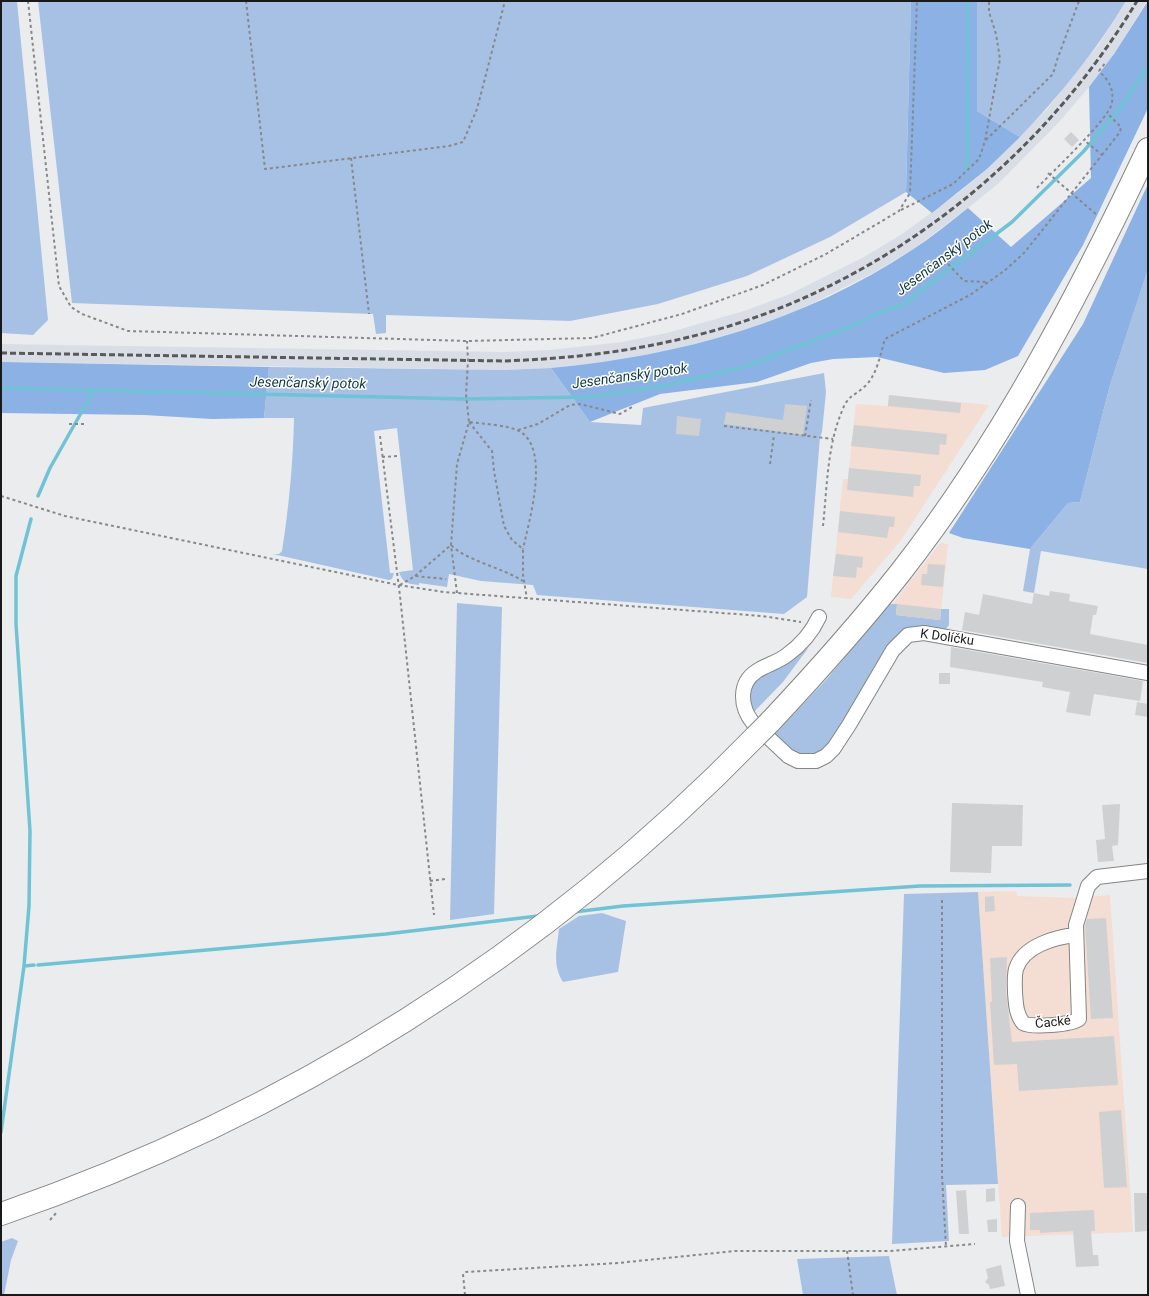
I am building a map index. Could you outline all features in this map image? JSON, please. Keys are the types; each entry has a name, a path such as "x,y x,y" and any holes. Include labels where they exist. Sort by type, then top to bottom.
{"main road":[{"path":"1,1214 145,1159 221,1124 286,1091 417,1014 545,924 576,900 659,830 719,775 832,655 900,573 952,500 1017,400 1045,352 1112,223 1148,149"}],"street":[{"name":"K Dolíčku","path":"817,621 795,649 786,656 757,671 746,683 743,692 743,703 748,717 788,756 798,761 816,761 826,756 834,748 893,650 904,639 916,633 924,633 1148,673"},
{"name":"Čacké","path":"1076,935 1060,937 1039,946 1028,952 1018,964 1015,976 1016,1000 1018,1016 1023,1023 1030,1025 1072,1023 1079,1018 1080,1010 1076,935 1080,908 1088,886 1093,879 1113,874 1148,871"},
{"path":"1018,1206 1017,1241 1028,1295"}],"path":[{"path":"28,1 59,286 71,307 82,314 128,331 467,340 592,338 682,314 763,285 826,254 899,211 953,184 980,159 985,141 994,82 1000,59 996,34 989,12 989,1"},
{"path":"246,1 265,169 449,146 463,142 477,109 505,1"},
{"path":"899,211 910,193 917,1"},
{"path":"985,141 1054,74 1062,45 1079,1"},
{"path":"1037,186 1085,140 1112,105 1112,89 1110,82 1099,71 1106,62"},
{"path":"823,526 833,439 841,411 850,396 864,386 874,373 884,339 970,295 1004,271 1024,253 1120,132 1121,127 1116,120 1107,113"},
{"path":"1085,140 1102,155"},
{"path":"351,158 369,314"},
{"path":"1050,174 1070,194 1095,214 1112,223"},
{"path":"948,264 964,280 987,282"},
{"path":"457,593 451,545 457,464 469,422 466,394 468,361 467,340"},
{"path":"805,436 811,400"},
{"path":"469,422 518,430 538,424 570,405 580,404 620,414 634,406"},
{"path":"469,422 492,452 504,526 512,540 523,550"},
{"path":"69,424 85,424"},
{"path":"724,426 833,439"},
{"path":"518,430 526,436 534,453 537,469 530,518 523,550 524,581 527,599"},
{"path":"770,464 774,435"},
{"path":"380,436 399,585 434,915"},
{"path":"382,457 398,456"},
{"path":"1,496 65,516 399,585 457,593 817,621"},
{"path":"399,585 415,576 451,545"},
{"path":"451,545 457,551 489,564 524,581"},
{"path":"415,576 446,579"},
{"path":"430,881 445,879"},
{"path":"942,900 942,1175 946,1247"},
{"path":"465,1295 463,1274 466,1272 618,1263 735,1251 890,1251 975,1244"},
{"path":"847,1251 853,1295"}],"shaded area":[{"path":"1,1 17,1 48,320 33,335 1,333"},
{"path":"38,1 911,1 906,192 830,237 747,276 658,304 570,321 386,315 386,333 376,334 373,314 72,303"},
{"path":"911,1 977,1 977,111 1020,137 987,169 932,213 906,192"},
{"path":"977,1 1126,1 1077,72 1020,137 977,111"},
{"path":"1126,1 1147,1 1114,54 1089,87 1059,122 999,183 912,250 873,273 797,311 750,328 671,351 625,360 551,368 504,370 1,362 1,344 504,352 550,350 622,342 667,333 744,311 790,294 864,257 902,234 957,194 987,169 1046,110 1099,44"},
{"path":"1148,1 1148,108 1083,245 1018,356 985,370 944,373 877,357 833,359 811,363 757,382 660,394 590,422 551,368 646,355 739,332 784,316 828,297 870,275 912,250 968,208 1011,247 1091,178 1089,87 1114,54"},
{"path":"1148,184 1148,269 1110,385 1080,502 1068,503 1030,549 963,538 949,533 1083,324"},
{"path":"1148,269 1148,569 1041,551 1034,593 1023,591 1030,549 1068,503 1080,502 1110,385"},
{"path":"1,362 269,367 264,418 212,419 144,415 1,413"},
{"path":"269,367 504,370 551,368 590,422 641,425 643,408 824,373 826,392 822,432 820,437 807,597 784,614 537,595 533,585 481,581 449,574 447,587 408,583 402,579 399,572 413,570 397,428 374,431 390,573 394,573 392,579 389,580 273,554 279,554 282,551 287,518 293,451 294,418 264,418"},
{"path":"889,395 989,405 901,540 851,599 831,597 843,479 848,479 856,404 888,406"},
{"path":"940,543 948,544 940,620 885,614"},
{"path":"457,603 502,607 494,914 450,920"},
{"path":"890,604 897,604 896,615 940,620 941,609 949,609 949,625 946,629 926,626 908,630 899,635 882,655 829,744 821,751 807,755 800,754 787,746 775,734 825,681"},
{"path":"809,647 783,682 753,713 749,698 752,686 758,679 794,659"},
{"path":"1016,891 1017,896 1073,898 1110,895 1133,1232 1002,1237 978,892"},
{"path":"978,892 998,1184 946,1185 949,1241 892,1244 904,894"},
{"path":"602,913 626,921 618,972 563,982 556,963 559,929 579,916"},
{"path":"12,1238 18,1241 11,1260 4,1295 1,1295 1,1242"},
{"path":"889,1256 897,1295 803,1295 797,1259"}],"building":[{"path":"1071,132 1079,140 1072,147 1064,139"},
{"path":"889,395 961,403 960,413 888,406"},
{"path":"785,404 807,406 803,435 724,424 726,412 783,420"},
{"path":"677,416 701,419 699,436 676,434"},
{"path":"854,425 947,434 946,445 940,444 939,455 851,446"},
{"path":"849,468 921,475 920,486 914,486 913,497 847,490"},
{"path":"840,511 895,517 894,527 889,527 887,538 838,532"},
{"path":"836,554 863,557 862,568 857,567 856,578 833,576"},
{"path":"928,564 945,565 943,587 921,585 922,574 927,574"},
{"path":"1050,591 1070,594 1069,601 1098,606 1096,615 1093,615 1090,634 1148,645 1148,663 962,630 965,612 979,615 983,594 1032,604 1034,593 1049,596"},
{"path":"897,604 941,609 940,620 896,615"},
{"path":"951,647 1143,681 1140,701 1094,694 1090,716 1066,712 1070,692 1042,687 1043,682 950,667"},
{"path":"939,673 950,673 950,684 939,684"},
{"path":"1137,702 1148,704 1148,717 1135,715"},
{"path":"952,803 1023,805 1022,846 992,846 991,873 950,872"},
{"path":"1120,804 1118,845 1112,846 1114,861 1098,862 1096,840 1105,839 1102,805"},
{"path":"994,896 995,911 985,912 985,897"},
{"path":"1106,918 1113,1018 1091,1019 1085,926 1087,919"},
{"path":"1007,957 1006,993 1012,1042 1114,1036 1118,1085 1019,1091 1017,1064 994,1065 990,1002 992,1002 990,958"},
{"path":"1121,1110 1127,1187 1104,1188 1099,1112"},
{"path":"995,1188 995,1201 986,1202 986,1189"},
{"path":"966,1190 969,1234 959,1234 956,1191"},
{"path":"1134,1193 1148,1193 1148,1231 1135,1232"},
{"path":"1094,1210 1095,1231 1091,1231 1093,1255 1098,1255 1099,1266 1076,1267 1073,1231 1040,1233 1040,1230 1030,1230 1030,1213"},
{"path":"997,1219 997,1232 988,1232 987,1220"},
{"path":"1001,1265 1005,1286 990,1289 989,1285 985,1282 988,1278 986,1269"}],"waterway":[{"path":"967,168 968,1"},
{"name":"Jesenčanský potok","path":"1,388 465,399 588,397 668,385 744,367 850,327 887,309 901,306 1012,222 1083,152 1121,108 1148,66"},
{"path":"38,496 50,468 94,390"},
{"path":"24,966 29,906 30,831 16,624 16,576 31,519"},
{"path":"574,912 623,906 920,886 1070,885"},
{"path":"38,965 386,934 538,916"},
{"path":"1,1132 24,966 34,965"}],"railway":[{"path":"1,353 504,361 545,359 626,350 667,342 739,323 809,296 875,261 937,220 995,173 1048,120 1096,63 1137,1"}]}
